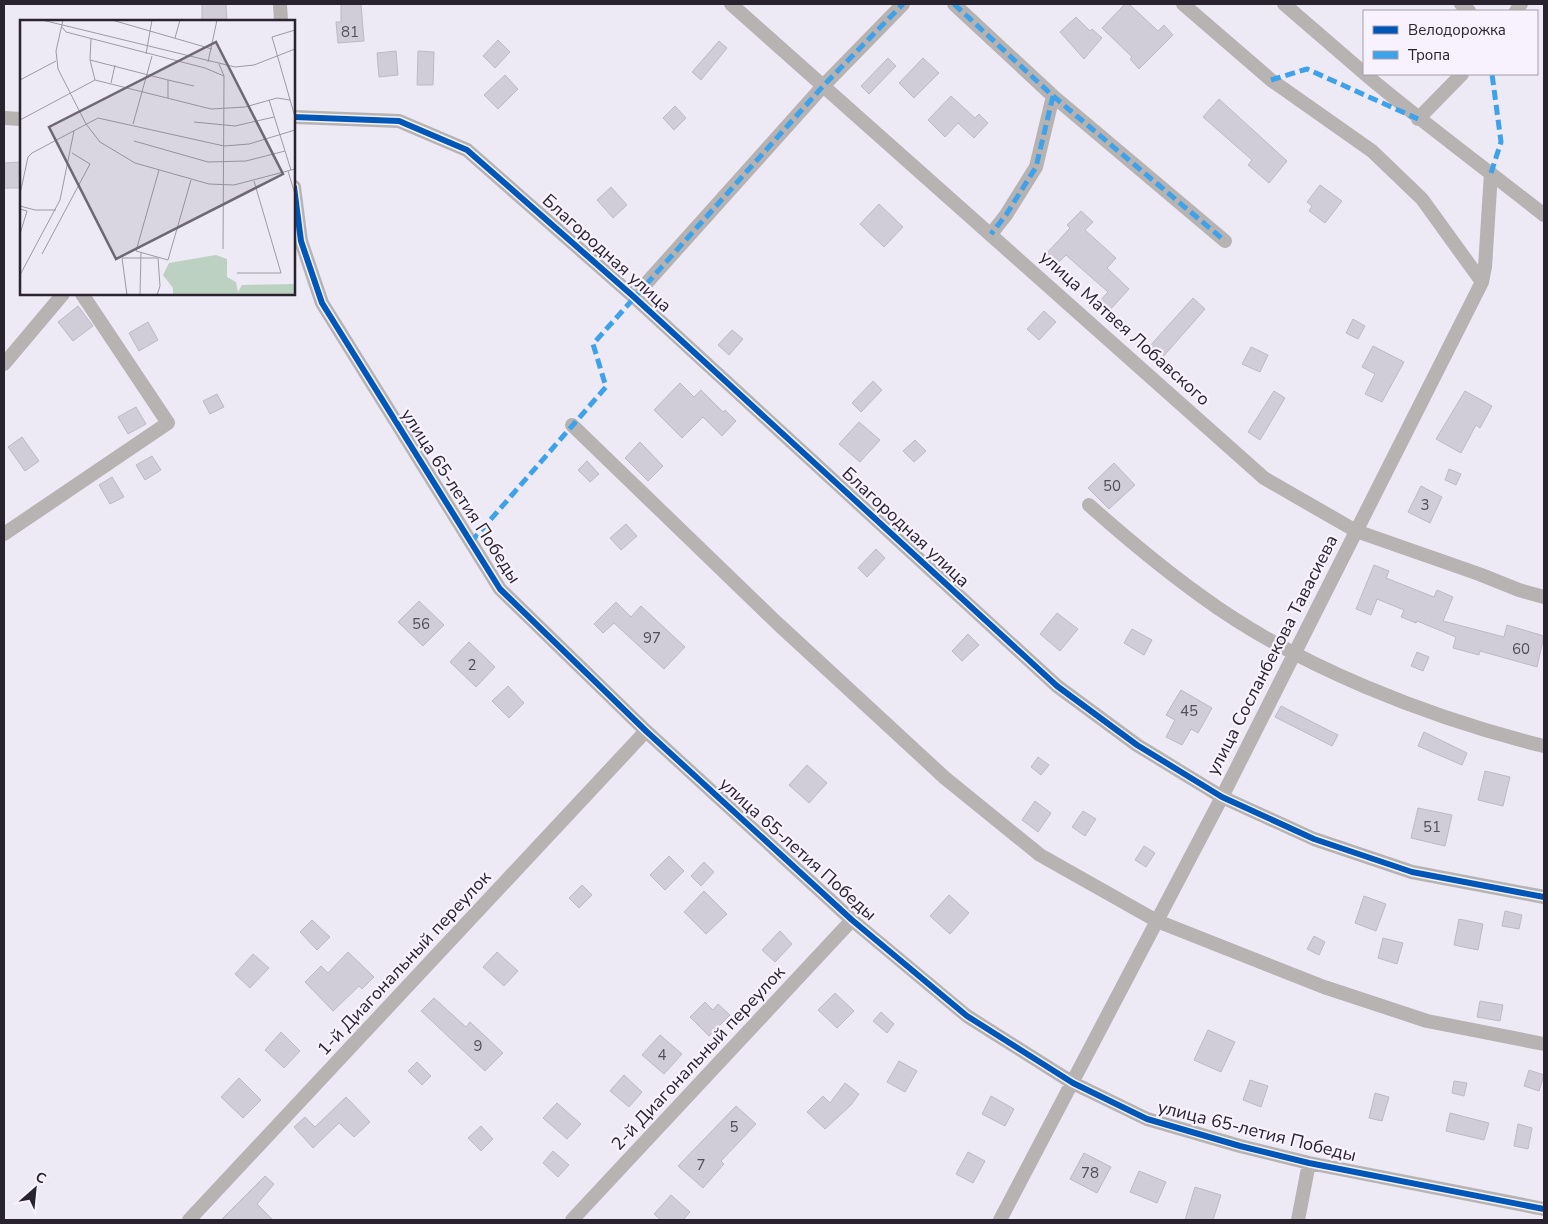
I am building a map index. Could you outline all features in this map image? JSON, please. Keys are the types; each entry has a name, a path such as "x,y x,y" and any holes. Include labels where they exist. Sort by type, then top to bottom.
{"street":[{"path":"280,4 281,20"},
{"name":"улица Матвея Лобавского","path":"731,4 1264,478 1356,532 1479,574 1518,590 1544,597"},
{"path":"634,297 824,85 903,4"},
{"path":"954,4 1052,96 1225,241"},
{"path":"1183,4 1271,80 1372,152 1422,199 1482,282"},
{"path":"1284,4 1363,71"},
{"path":"1367,75 1418,119 1491,173 1544,216"},
{"path":"1418,119 1461,75"},
{"path":"991,234 1006,215 1036,167 1052,96"},
{"name":"Благородная улица","path":"295,117 399,120 466,150 634,297 1057,686 1137,745 1222,797 1314,839 1412,872 1544,898"},
{"path":"4,118 20,119"},
{"name":"улица Сосланбекова Тавасиева","path":"1000,1220 1222,797 1482,282 1485,267 1491,173"},
{"name":"улица 65-летия Победы","path":"295,195 301,241 322,303 500,589 646,731 852,920 967,1016 1073,1083 1147,1119 1240,1146 1309,1163 1544,1209"},
{"path":"4,364 62,295"},
{"path":"4,534 168,423 83,295"},
{"path":"572,425 777,623 945,778 1040,854 1157,922 1324,987 1427,1021 1544,1044"},
{"path":"1089,505 1134,544 1202,597 1294,652 1376,690 1438,715 1544,746"},
{"name":"1-й Диагональный переулок","path":"189,1220 646,731"},
{"name":"2-й Диагональный переулок","path":"572,1220 852,920"},
{"path":"1298,1220 1309,1163"}],"building":[{"path":"202,4 226,4 227,20 202,20"},
{"path":"341,4 361,4 364,41 338,43 336,22 341,22"},
{"path":"1125,4 1129,4 1158,31 1164,25 1173,35 1139,69 1130,59 1132,57 1102,28"},
{"path":"1076,17 1090,31 1092,29 1102,38 1084,59 1060,32"},
{"path":"498,40 510,52 495,68 483,56"},
{"path":"719,41 727,48 701,80 692,72"},
{"path":"396,51 398,75 379,77 377,53"},
{"path":"418,51 434,52 433,85 417,85"},
{"path":"888,58 896,66 869,94 861,86"},
{"path":"923,58 939,73 914,98 899,83"},
{"path":"505,75 518,89 498,109 484,95"},
{"path":"951,96 975,118 979,114 988,123 974,138 958,123 945,137 928,120"},
{"path":"1219,99 1287,161 1269,183 1248,165 1252,160 1203,117"},
{"path":"675,106 686,118 674,130 663,118"},
{"path":"20,162 20,188 4,188 4,163"},
{"path":"1320,185 1342,201 1325,223 1309,211 1312,206 1307,202"},
{"path":"611,187 627,205 613,218 597,200"},
{"path":"879,204 903,227 884,247 860,224"},
{"path":"1081,211 1093,222 1085,230 1116,258 1107,268 1129,289 1108,312 1098,303 1108,292 1066,255 1056,265 1045,255 1070,228 1067,225"},
{"path":"1193,298 1205,309 1162,358 1149,347"},
{"path":"78,306 93,326 73,341 58,322"},
{"path":"1044,311 1056,322 1039,340 1027,329"},
{"path":"1353,319 1365,326 1358,339 1346,333"},
{"path":"148,322 158,340 139,351 129,333"},
{"path":"732,330 743,339 729,355 718,345"},
{"path":"1373,346 1404,362 1382,402 1365,394 1375,374 1362,367"},
{"path":"1251,347 1268,355 1260,372 1242,364"},
{"path":"873,381 882,390 861,412 852,403"},
{"path":"680,383 694,397 701,390 723,412 725,410 736,421 722,436 703,417 682,438 654,410"},
{"path":"1274,391 1285,398 1260,440 1248,432"},
{"path":"1465,391 1492,406 1480,428 1476,425 1461,453 1436,439"},
{"path":"217,394 224,407 210,414 203,401"},
{"path":"136,407 146,424 128,434 118,417"},
{"path":"859,422 880,440 860,462 839,444"},
{"path":"22,437 39,461 25,471 8,447"},
{"path":"915,440 926,451 914,462 903,451"},
{"path":"640,442 663,466 648,481 625,458"},
{"path":"152,456 161,470 145,480 136,465"},
{"path":"587,461 599,474 590,482 578,470"},
{"path":"1114,463 1135,485 1109,509 1088,488"},
{"path":"1449,469 1461,474 1456,485 1445,480"},
{"path":"112,477 124,497 110,504 99,485"},
{"path":"1421,486 1442,497 1430,523 1408,512"},
{"path":"626,524 637,536 621,550 610,538"},
{"path":"876,549 885,558 867,577 858,568"},
{"path":"1374,565 1389,571 1386,578 1434,597 1437,590 1453,597 1443,621 1504,637 1507,625 1544,636 1537,667 1480,651 1479,655 1453,648 1456,637 1417,621 1416,623 1401,617 1404,610 1377,599 1371,615 1356,609"},
{"path":"419,601 444,625 423,646 398,622"},
{"path":"616,602 631,617 641,606 685,647 664,669 614,623 603,633 594,624"},
{"path":"1057,613 1078,629 1060,651 1040,634"},
{"path":"1132,629 1152,640 1144,655 1124,643"},
{"path":"968,634 979,645 962,661 952,651"},
{"path":"469,642 495,667 476,687 450,662"},
{"path":"1417,652 1429,657 1423,671 1411,666"},
{"path":"508,686 524,703 509,718 492,701"},
{"path":"1181,690 1212,708 1198,733 1191,729 1182,745 1166,737 1175,720 1166,715"},
{"path":"1281,706 1338,735 1332,746 1275,717"},
{"path":"1424,732 1467,753 1462,765 1418,746"},
{"path":"1038,757 1049,765 1041,775 1031,767"},
{"path":"807,765 827,783 809,803 789,785"},
{"path":"1485,771 1510,777 1503,806 1478,800"},
{"path":"1035,801 1051,813 1038,832 1022,820"},
{"path":"1418,808 1452,815 1445,846 1411,838"},
{"path":"1083,811 1096,819 1085,836 1072,827"},
{"path":"1144,846 1155,853 1146,867 1135,860"},
{"path":"669,856 684,871 665,890 650,875"},
{"path":"704,862 714,872 701,886 691,876"},
{"path":"582,885 592,895 579,908 569,898"},
{"path":"704,891 727,914 706,934 684,912"},
{"path":"949,895 969,913 950,934 930,916"},
{"path":"1364,896 1386,904 1376,931 1355,923"},
{"path":"1505,911 1522,915 1519,929 1502,926"},
{"path":"1459,919 1483,924 1478,950 1454,945"},
{"path":"312,920 330,937 317,950 300,932"},
{"path":"780,931 792,944 775,962 762,950"},
{"path":"1314,936 1325,942 1319,955 1307,949"},
{"path":"1383,938 1403,943 1397,964 1378,958"},
{"path":"348,952 374,977 362,989 359,986 333,1011 305,982 321,966 328,973"},
{"path":"497,952 518,971 504,986 483,967"},
{"path":"253,954 269,968 250,988 235,974"},
{"path":"835,993 854,1011 837,1028 818,1010"},
{"path":"434,998 466,1027 470,1022 503,1053 485,1071 421,1011"},
{"path":"1480,1001 1503,1005 1500,1021 1477,1017"},
{"path":"705,1002 713,1010 718,1004 730,1015 709,1036 690,1017"},
{"path":"881,1012 894,1024 887,1033 873,1021"},
{"path":"1208,1030 1235,1042 1221,1072 1194,1060"},
{"path":"281,1032 300,1051 284,1068 265,1050"},
{"path":"660,1035 682,1054 664,1074 642,1055"},
{"path":"899,1061 917,1071 905,1092 887,1082"},
{"path":"417,1062 431,1076 422,1085 408,1071"},
{"path":"1529,1070 1544,1075 1539,1091 1524,1086"},
{"path":"624,1075 642,1092 629,1107 610,1091"},
{"path":"239,1078 261,1100 243,1118 221,1097"},
{"path":"1250,1080 1268,1086 1261,1107 1243,1100"},
{"path":"1454,1081 1467,1083 1464,1096 1452,1093"},
{"path":"845,1083 859,1094 851,1105 825,1129 807,1112 823,1096 830,1103"},
{"path":"1375,1093 1389,1097 1382,1121 1369,1118"},
{"path":"991,1096 1014,1109 1005,1126 982,1114"},
{"path":"346,1097 370,1122 354,1137 339,1123 313,1148 294,1127 305,1117 315,1127"},
{"path":"557,1103 581,1124 567,1139 543,1118"},
{"path":"736,1106 756,1124 721,1161 724,1164 703,1188 678,1166"},
{"path":"1450,1113 1489,1123 1484,1140 1446,1131"},
{"path":"1518,1124 1532,1128 1528,1149 1514,1146"},
{"path":"481,1126 493,1139 481,1151 468,1138"},
{"path":"553,1151 569,1165 558,1177 543,1163"},
{"path":"968,1152 985,1161 973,1183 956,1174"},
{"path":"1084,1153 1111,1167 1097,1193 1070,1179"},
{"path":"1139,1171 1166,1182 1157,1203 1130,1192"},
{"path":"265,1176 274,1184 257,1204 273,1220 221,1220"},
{"path":"1195,1187 1221,1195 1213,1220 1185,1220"},
{"path":"671,1195 690,1212 683,1220 661,1220 654,1214"}],"marked path":[{"path":"471,542 606,387 593,344 824,85 903,4"},
{"path":"954,4 1053,96 1036,167 1006,215 991,234"},
{"path":"1271,80 1307,69 1418,119"},
{"path":"1491,173 1501,142 1492,75"},
{"path":"1053,96 1225,241"}],"cycle path":[{"path":"295,117 399,121 467,150 634,297 1057,686 1137,745 1222,797 1314,839 1412,872 1544,897"},
{"path":"295,195 301,241 322,303 500,589 646,731 852,920 967,1016 1073,1083 1147,1119 1240,1146 1309,1163 1544,1209"}]}
